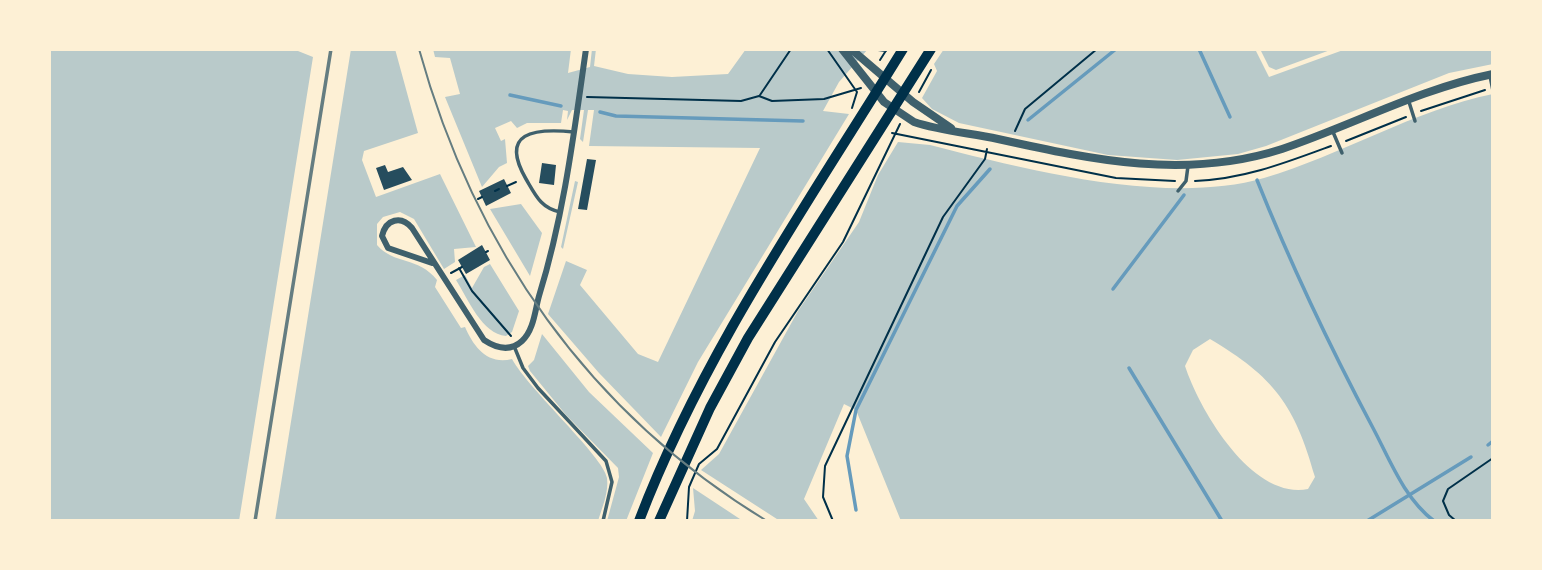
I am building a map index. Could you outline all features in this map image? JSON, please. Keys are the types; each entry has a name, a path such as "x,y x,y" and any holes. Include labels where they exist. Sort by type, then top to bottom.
{"main road":[{"path":"639,521 673,440 727,336 903,49"},
{"path":"659,521 688,453 760,318 931,49"}],"street":[{"path":"432,262 388,248 382,236 383,229 393,220 407,223 484,340 493,346 514,346 529,332 562,213 586,49"},
{"path":"842,49 875,93 893,110 926,126 954,129 1108,162 1188,166 1246,159 1332,130 1408,100 1491,74"},
{"path":"851,49 903,94 954,129"}],"lane":[{"path":"1491,74 1493,89"},
{"path":"1408,100 1415,121"},
{"path":"1332,130 1342,153"},
{"path":"562,213 547,209 539,201 517,160 515,150 518,141 531,132 575,132"},
{"path":"1178,191 1186,181 1188,166"},
{"path":"514,346 523,368 538,388 606,461 612,482 603,521"}],"path":[{"path":"759,96 791,49"},
{"path":"827,49 857,92"},
{"path":"870,49 876,52 890,49"},
{"path":"1012,142 1025,109 1097,49"},
{"path":"687,521 689,487 699,464 717,449 775,342 848,232 874,173 896,135 1116,178 1186,181 1240,177 1338,144 1413,114 1493,89"},
{"path":"580,97 741,101 759,96 772,101 824,99 857,92"},
{"path":"857,92 851,107 862,115"},
{"path":"833,521 823,497 825,467 943,217 986,154 990,138"},
{"path":"507,186 516,182"},
{"path":"495,191 499,189"},
{"path":"478,199 482,198"},
{"path":"459,268 472,291 503,330 513,337"},
{"path":"1456,521 1449,515 1443,501 1448,489 1493,458"}],"shaded area":[{"path":"49,49 293,49 313,57 239,521 49,521"},
{"path":"351,49 395,49 418,133 364,151 362,160 376,197 440,174 476,247 454,249 455,262 444,269 414,219 400,212 383,217 377,224 377,245 391,256 430,272 437,280 435,287 461,328 465,327 482,353 495,359 512,359 593,455 607,478 606,494 598,521 275,521"},
{"path":"433,49 571,49 568,73 590,67 592,49 596,49 594,66 628,74 672,77 728,74 746,49 868,49 839,82 823,111 849,114 698,362 661,437 599,373 548,314 566,261 587,270 580,285 638,354 658,362 760,148 589,146 594,110 588,110 583,142 580,139 584,110 572,110 567,120 568,111 563,110 561,123 527,123 517,128 511,121 495,128 501,141 505,139 507,163 499,167 482,187 445,97 460,94 450,58 435,57"},
{"path":"944,49 1255,49 1269,77 1346,49 1493,49 1493,64 1449,73 1266,146 1238,154 1177,160 1108,155 959,123 932,109 922,98 937,71 934,64"},
{"path":"1260,49 1333,49 1276,70 1269,67"},
{"path":"1493,94 1493,521 901,521 856,410 844,404 804,499 819,521 780,521 701,470 719,454 798,311 859,222 878,175 898,142 930,145 1010,165 1097,181 1184,188 1226,186 1264,178 1293,168 1464,101","holes":["1210,339 1266,380 1290,412 1315,477 1308,489 1287,489 1267,481 1248,467 1216,428 1203,406 1185,366 1193,350"]},
{"path":"575,181 578,182 563,249 561,247"},
{"path":"521,204 542,233 530,276 490,209"},
{"path":"490,264 519,311 512,332 506,336 497,334 483,322 456,280 465,275 472,288 484,267"},
{"path":"542,334 589,392 653,453 626,521 607,521 619,477 618,468 566,415 530,371 528,366 534,360"},
{"path":"693,488 743,521 692,521 695,511"}],"building":[{"path":"587,159 596,160 587,210 578,209"},
{"path":"542,163 556,165 554,185 539,183"},
{"path":"385,165 388,172 403,167 412,180 384,190 376,168"},
{"path":"504,179 511,193 486,206 479,191"},
{"path":"482,245 490,260 466,274 458,260"}],"waterway":[{"path":"1028,120 1116,49"},
{"path":"1199,49 1230,117"},
{"path":"510,95 561,106"},
{"path":"600,112 616,116 803,121"},
{"path":"856,510 847,456 856,410 957,206 990,169"},
{"path":"1257,180 1312,306 1392,465 1414,501 1434,521"},
{"path":"1113,289 1184,195"},
{"path":"1129,368 1222,521"},
{"path":"1488,445 1493,441"},
{"path":"1367,521 1471,457"}],"tram line":[{"path":"419,49 442,122 472,192 506,257 547,319 593,377 645,430 703,478 767,521"}],"railway":[{"path":"255,521 331,49"}]}
